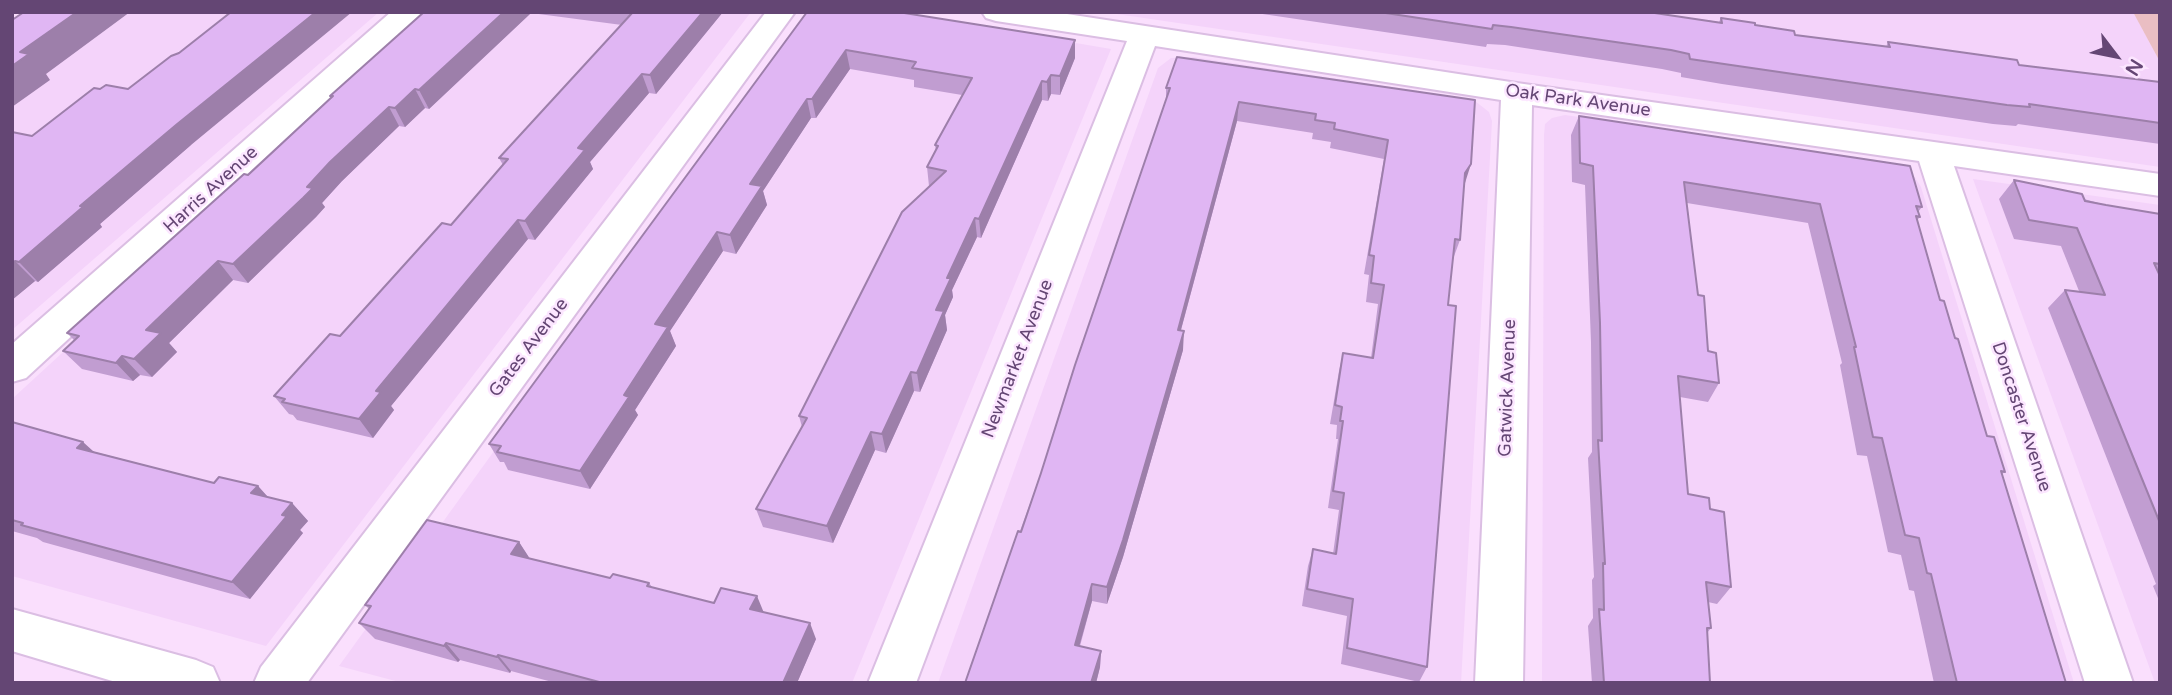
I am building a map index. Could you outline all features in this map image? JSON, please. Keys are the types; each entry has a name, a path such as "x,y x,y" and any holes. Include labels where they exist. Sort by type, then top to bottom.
{"street":[{"name":"Harris Avenue","path":"12,367 409,12"},
{"name":"Gates Avenue","path":"278,683 780,12"},
{"name":"Oak Park Avenue","path":"996,12 1517,93 2160,186"},
{"name":"Newmarket Avenue","path":"892,683 1144,35"},
{"name":"Gatwick Avenue","path":"1499,683 1517,93"},
{"name":"Doncaster Avenue","path":"1933,152 2109,683"},
{"path":"12,630 196,683"}],"shaded area":[{"path":"80,12 379,12 12,330 12,59"},
{"path":"433,12 751,12 266,646 12,576 12,399"},
{"path":"893,12 1111,49 852,683 403,683 339,666 807,17"},
{"path":"1103,12 2133,12 2160,62 2160,167"},
{"path":"2133,12 2160,12 2160,62"},
{"path":"1193,57 1465,98 1475,101 1489,112 1492,121 1461,683 938,683 1158,68 1171,58"},
{"path":"1565,115 1882,161 1895,164 1914,176 1921,187 2074,683 1542,683 1544,135 1545,124 1552,118"},
{"path":"1973,179 2160,205 2160,683 2155,683"}],"building":[{"path":"24,12 77,12 20,52 29,54 12,66 12,20"},
{"path":"231,12 316,12 176,125 19,262 12,263 12,132 32,136 94,88 100,89 106,85 128,89"},
{"path":"424,12 504,12 419,90 415,89 395,108 389,107 307,187 313,188 233,264 218,261 146,330 161,333 134,359 122,356 116,363 63,351 79,336 67,333 244,174 248,175 333,96 330,96"},
{"path":"633,12 703,12 650,75 642,74 578,148 585,150 525,221 518,220 376,391 381,392 359,419 282,402 285,399 274,396 330,334 340,336 442,223 451,225 508,159 499,158"},
{"path":"807,12 898,12 1075,40 1060,76 1051,75 1047,82 1042,81 979,219 975,218 947,278 951,278 936,310 944,311 917,373 911,372 882,434 871,432 827,526 756,509 807,418 799,416 902,212 946,171 927,167 938,146 935,145 972,78 912,68 916,62 846,50 812,99 807,99 750,184 762,186 730,235 717,232 655,324 668,327 624,395 629,397 580,471 497,452 501,446 489,444"},
{"path":"1379,12 1648,12 1722,23 1721,18 1755,23 1794,31 1795,35 1890,47 1888,42 2017,60 2019,65 2160,82 2160,123 2029,104 2030,107 2007,105 1690,59 1689,54 1671,50 1511,27 1493,25 1492,29"},
{"path":"1177,57 1475,100 1471,164 1465,173 1460,240 1455,239 1448,305 1456,306 1427,667 1347,648 1353,599 1307,589 1313,549 1336,554 1344,493 1333,491 1343,421 1340,421 1342,407 1335,405 1343,353 1373,358 1384,285 1371,283 1374,256 1369,255 1388,140 1334,129 1335,123 1315,120 1316,114 1239,102 1178,330 1184,331 1123,540 1107,587 1092,584 1075,645 1101,651 1091,683 965,683 1041,473 1170,88 1166,88"},
{"path":"1579,116 1910,166 1922,207 1916,206 1920,217 1916,216 1940,300 1944,301 1955,338 1958,339 1987,436 1994,437 2005,472 2001,471 2066,683 1957,683 1931,574 1927,573 1919,538 1905,535 1882,438 1873,437 1856,347 1820,204 1684,182 1698,295 1704,296 1708,351 1716,353 1719,383 1678,376 1688,494 1709,498 1710,509 1724,512 1731,587 1706,582 1711,628 1707,628 1710,683 1604,683 1599,609 1604,610 1603,563 1605,564 1598,440 1602,441 1600,323 1593,166 1580,163"},
{"path":"2014,180 2082,194 2085,201 2160,214 2160,264 2154,263 2160,276 2160,523 2065,290 2105,295 2077,228 2029,220"},
{"path":"12,422 83,442 77,448 214,483 219,477 258,486 251,493 292,503 282,515 287,516 232,582 21,525 23,523 12,520"},
{"path":"427,520 519,542 511,554 610,578 613,574 649,583 647,586 714,603 721,588 757,596 750,609 810,623 783,683 603,683 498,655 497,657 446,643 444,646 359,623 371,606 365,605"}]}
